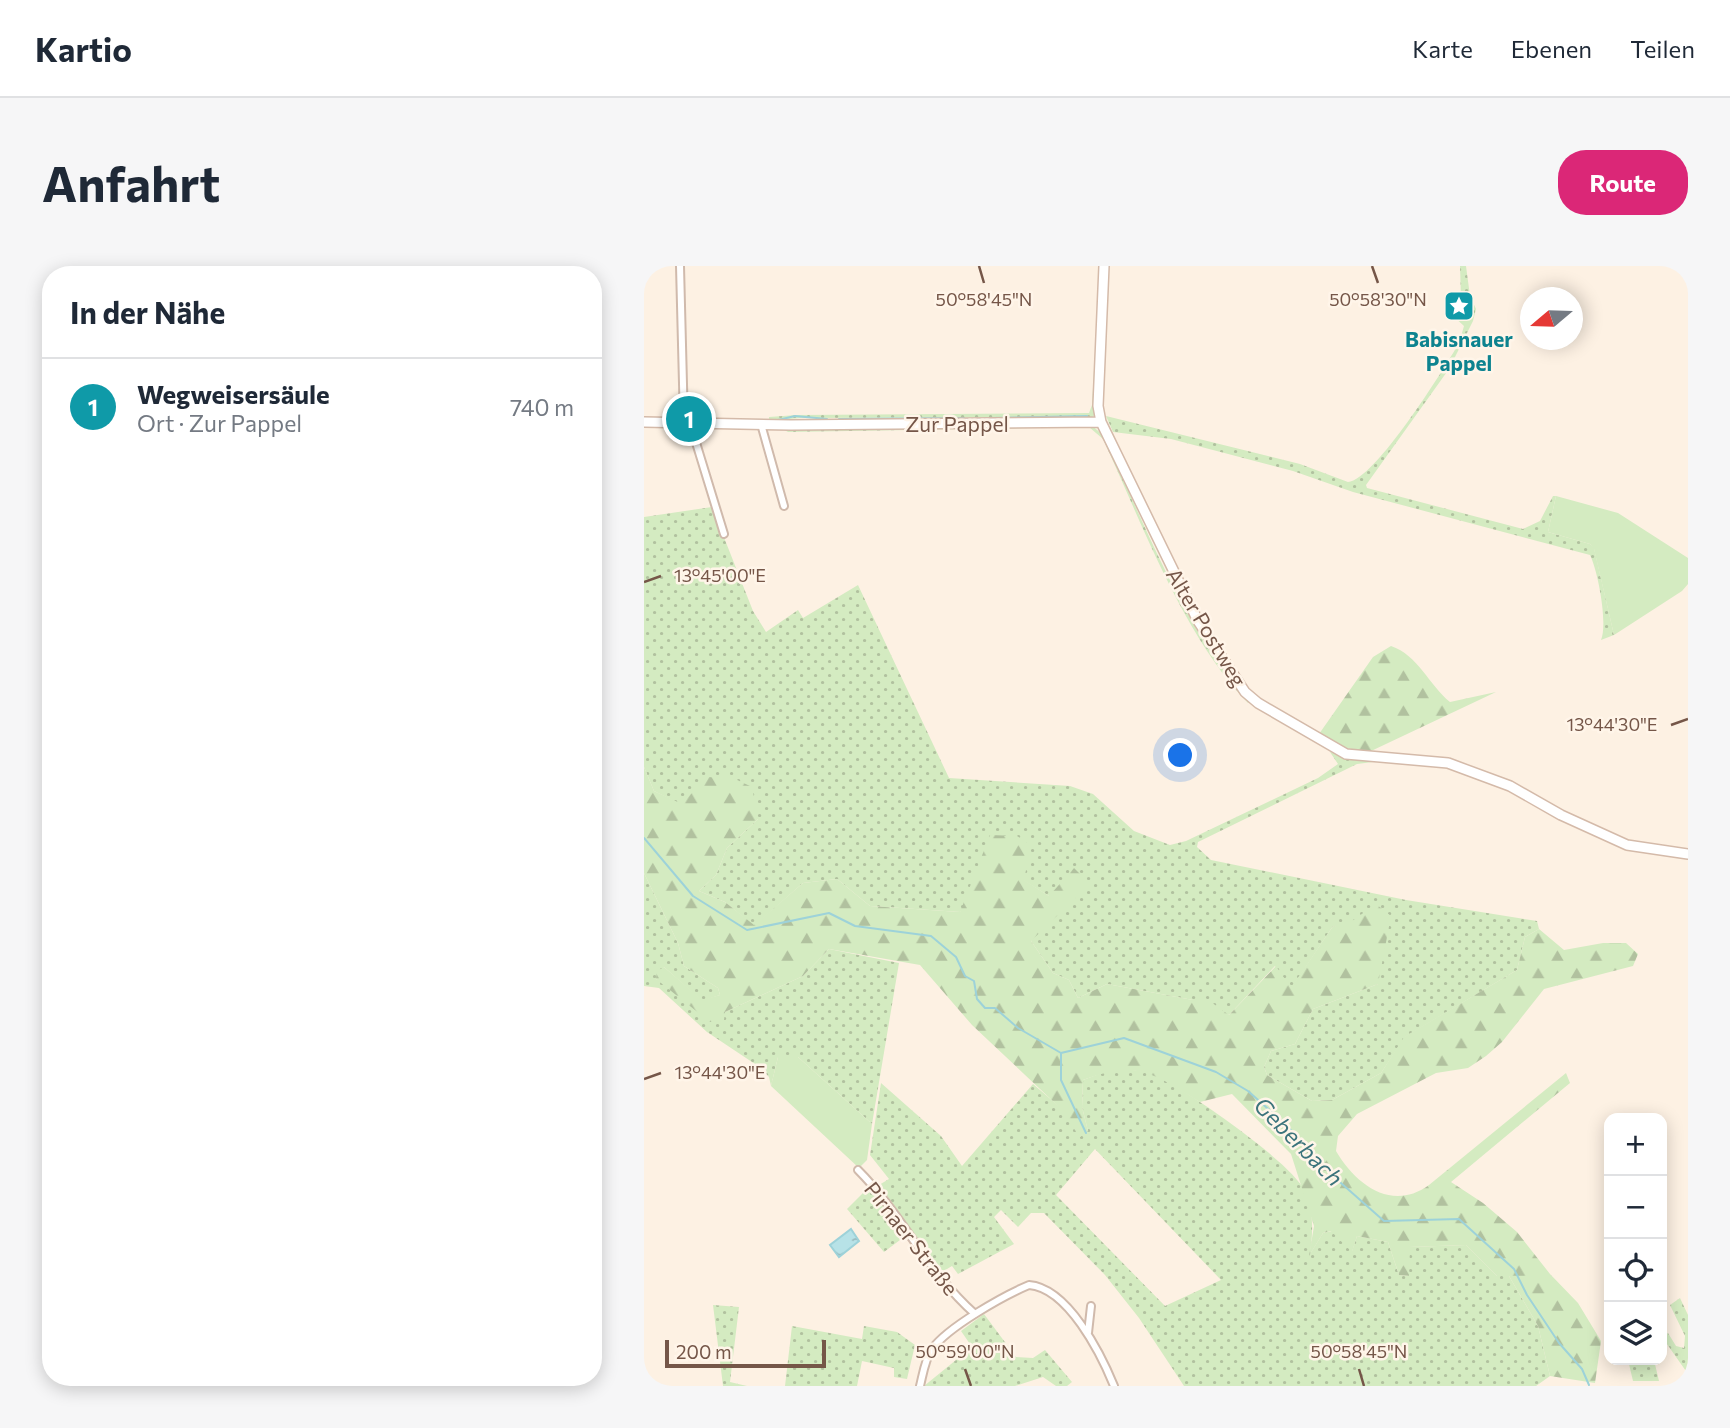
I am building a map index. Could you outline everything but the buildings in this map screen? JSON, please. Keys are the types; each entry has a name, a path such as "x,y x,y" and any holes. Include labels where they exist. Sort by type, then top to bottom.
{"street":[{"path":"680,266 687,423 724,534"},
{"name":"Alter Postweg","path":"1104,266 1098,406 1101,422 1198,621 1245,692 1258,703 1346,754 1448,763 1510,786 1560,815 1626,845 1688,854"},
{"name":"Zur Pappel","path":"644,422 1101,422"},
{"path":"761,424 784,506"},
{"name":"Pirnaer Straße","path":"858,1170 883,1195 941,1277 975,1314 1020,1289 1039,1286 1068,1309 1088,1333 1114,1386"},
{"path":"1088,1333 1091,1306"},
{"path":"920,1386 933,1348 975,1314"}],"green space":[{"path":"1100,266 1095,415 1092,417 799,418 769,421 769,417 797,415 1089,413 1092,405"},
{"path":"1460,266 1466,266 1470,296 1476,309 1473,321 1449,369 1366,485 1367,488 1523,529 1540,521 1553,496 1556,496 1548,532 1590,544 1594,548 1614,635 1601,640 1601,598 1590,555 1353,492 1293,471 1171,439 1113,432 1106,416 1300,464 1348,482 1360,477 1408,422 1459,343 1464,326 1452,315 1452,307 1461,299"},
{"path":"1090,424 1103,435 1186,611 1206,645 1250,700 1248,703 1203,645 1149,542 1103,439 1089,427 788,432 781,428"},
{"path":"1556,496 1618,513 1688,558 1688,584 1682,591 1614,635 1594,549 1590,544 1548,532"},
{"path":"712,507 753,611 766,632 798,610 803,618 858,585 949,778 1070,786 1093,794 1134,831 1170,845 1186,841 1318,778 1338,764 1330,752 1373,762 1357,764 1198,842 1197,847 1211,860 1406,900 1537,921 1539,929 1525,937 1517,970 1405,1037 1381,1073 1332,1100 1312,1101 1267,1075 1264,1067 1271,1051 1295,1044 1313,1009 1378,984 1341,929 1333,926 1291,989 1275,966 1229,1015 1193,1000 1107,984 1078,998 1069,980 1053,973 1031,941 1049,896 1023,880 1030,845 960,912 870,906 837,879 803,883 754,926 725,902 699,891 716,875 727,848 758,819 682,805 654,791 644,767 644,517"},
{"path":"1391,646 1409,656 1450,702 1496,692 1369,752 1340,747 1319,734 1373,657"},
{"path":"644,767 654,791 682,804 706,777 733,778 752,787 758,819 727,848 716,875 699,891 725,902 754,925 803,883 837,879 870,906 960,912 990,835 1017,836 1031,845 1024,880 1049,896 1074,868 1090,884 1031,941 1053,973 1069,980 1078,998 1107,984 1193,1000 1204,997 1229,1015 1276,966 1291,988 1333,926 1342,928 1376,904 1391,916 1378,984 1313,1009 1295,1044 1271,1051 1264,1067 1267,1075 1312,1101 1332,1100 1381,1073 1404,1037 1517,970 1525,937 1539,929 1564,950 1603,943 1626,943 1638,954 1633,966 1544,989 1502,1042 1486,1056 1468,1068 1436,1073 1357,1114 1338,1136 1336,1151 1364,1184 1376,1191 1402,1196 1415,1193 1429,1185 1566,1073 1570,1083 1451,1182 1483,1203 1517,1232 1550,1274 1578,1303 1601,1341 1595,1383 1550,1376 1538,1326 1509,1276 1497,1276 1466,1245 1410,1247 1409,1276 1399,1275 1388,1242 1357,1236 1352,1252 1331,1231 1323,1233 1309,1256 1314,1226 1291,1154 1232,1094 1200,1102 1157,1077 1144,1073 1132,1070 1102,1074 1083,1080 1082,1107 1088,1131 1080,1137 1057,1105 972,1025 920,965 829,949 803,976 725,1012 724,1020 710,1022 656,979 657,971 664,967 702,1000 720,995 718,988 684,966 678,943 644,873"},
{"path":"644,873 678,943 684,966 718,988 720,995 702,1001 725,1012 803,976 829,949 899,963 872,1124 798,1057 778,1057 771,1086 769,1077 761,1068 707,1032 659,988 644,986","holes":["664,967 702,1001 656,979"]},
{"path":"778,1057 798,1057 872,1124 867,1160 859,1168 771,1086"},
{"path":"1115,1068 1152,1074 1191,1096 1237,1128 1280,1163 1305,1191 1312,1222 1310,1254 1323,1233 1332,1231 1352,1251 1357,1236 1388,1242 1399,1275 1408,1276 1409,1247 1466,1245 1497,1276 1509,1276 1538,1326 1550,1376 1536,1386 1184,1386 1139,1318 1105,1275 1044,1213 1031,1213 1018,1227 1001,1210 994,1217 1014,1244 958,1274 952,1266 942,1272 879,1185 889,1179 870,1155 881,1083 941,1136 962,1166 1033,1084 1088,1131 1082,1107 1083,1080","holes":["1095,1149 1221,1280 1165,1306 1056,1195"]},
{"path":"869,1187 908,1234 884,1252 847,1209"},
{"path":"1680,1298 1688,1315 1688,1374 1667,1344 1668,1333 1676,1346 1684,1348 1685,1336 1670,1305"},
{"path":"713,1305 739,1307 730,1382 747,1386 723,1386"},
{"path":"984,1314 1016,1357 1033,1358 1045,1350 1072,1382 1067,1386 1056,1386 1043,1377 1015,1386 924,1386 972,1347 961,1331"},
{"path":"792,1326 862,1339 864,1326 897,1332 915,1345 907,1379 894,1377 894,1368 862,1361 857,1386 785,1386"},
{"path":"1629,1365 1655,1365 1659,1381 1633,1381"}],"water":[{"path":"851,1229 859,1241 839,1257 830,1245"}],"waterway":[{"path":"778,420 795,416 827,419"},
{"path":"992,418 1087,416"},
{"path":"839,419 964,418"},
{"name":"Geberbach","path":"644,838 693,896 747,930 829,913 855,926 931,936 956,957 965,976 974,981 977,999 985,1008 995,1008 1018,1028 1061,1053 1124,1038 1216,1072 1248,1091 1285,1124 1333,1176 1384,1221 1459,1219 1514,1269 1527,1295 1559,1343 1582,1369 1589,1385"},
{"path":"1061,1053 1061,1080 1086,1133"}],"place":[{"name":"Babisnauer Pappel","path":"1459,306"},
{"name":"Wegweisersäule","path":"689,419"}]}
